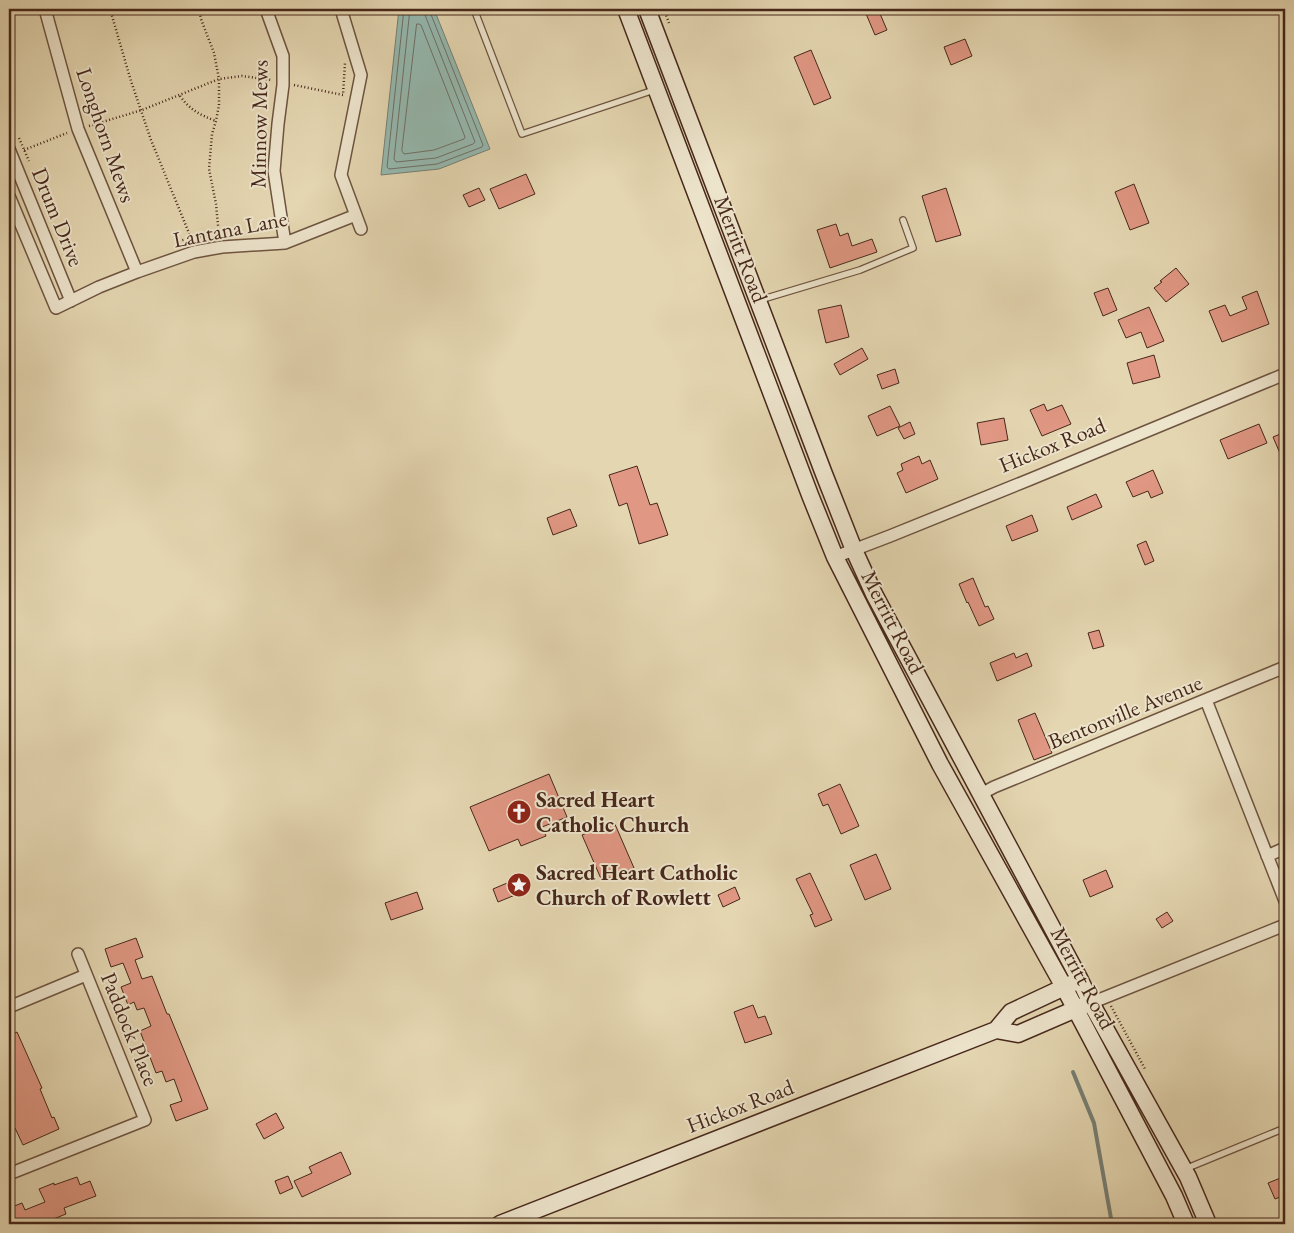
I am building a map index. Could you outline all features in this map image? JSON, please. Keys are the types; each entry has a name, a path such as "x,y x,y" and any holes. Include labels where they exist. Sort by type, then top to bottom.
{"street":[{"name":"Longhorn Mews","path":"45,9 78,129 137,272"},
{"name":"Minnow Mews","path":"266,9 283,56 283,81 274,172 285,243"},
{"path":"341,9 361,75 341,175 362,229"},
{"name":"Merritt Road","path":"626,9 835,557 940,764 1064,987 1174,1196 1186,1224"},
{"name":"Merritt Road","path":"647,9 824,474 854,550 874,594 1091,1003 1183,1170 1208,1224"},
{"name":"Drum Drive","path":"10,153 71,301"},
{"name":"Drum Drive","path":"9,196 56,308"},
{"name":"Lantana Lane","path":"56,308 99,287 194,252 285,243 356,215"},
{"name":"Hickox Road","path":"835,557 1285,374"},
{"name":"Bentonville Avenue","path":"981,794 1285,667"},
{"path":"1206,700 1285,901"},
{"path":"1267,856 1285,848"},
{"path":"1091,1003 1285,924"},
{"name":"Paddock Place","path":"10,1170 145,1120 78,954"},
{"path":"9,1006 86,975"},
{"name":"Hickox Road","path":"500,1224 996,1030 1011,1012 1080,980"},
{"name":"Hickox Road","path":"996,1030 1018,1034 1091,1003"}],"lane":[{"path":"474,9 522,134 656,89"},
{"path":"758,300 860,270 913,248 903,220"},
{"path":"1183,1170 1285,1128"}],"path":[{"path":"110,9 151,140 190,238"},
{"path":"199,9 214,53 219,79 219,105 212,134 209,169 216,204 219,236"},
{"path":"664,9 670,26"},
{"path":"24,150 78,129 142,110 219,79 242,76 283,81 303,88 343,95 345,63"},
{"path":"180,96 186,104 200,115 216,121"},
{"path":"19,138 29,161"},
{"path":"1106,997 1145,1069"}],"water":[{"path":"399,9 434,9 490,149 439,169 381,175"}],"building":[{"path":"864,9 878,9 887,30 875,35"},
{"path":"965,39 972,56 951,65 944,47"},
{"path":"811,50 831,98 814,105 794,57"},
{"path":"526,174 535,194 499,209 490,189"},
{"path":"1134,184 1149,223 1130,230 1115,192"},
{"path":"479,188 485,200 469,207 463,195"},
{"path":"946,188 961,235 936,242 922,196"},
{"path":"836,224 840,236 848,233 852,246 872,239 877,252 830,268 817,230"},
{"path":"1176,268 1189,284 1166,302 1154,288"},
{"path":"1108,288 1117,310 1103,316 1094,293"},
{"path":"1257,291 1269,324 1222,342 1209,311 1225,305 1230,316 1247,309 1242,297"},
{"path":"841,305 849,337 826,343 818,310"},
{"path":"1149,307 1164,341 1147,348 1141,332 1126,338 1118,320"},
{"path":"862,348 868,359 840,375 834,364"},
{"path":"1154,355 1160,377 1133,384 1127,363"},
{"path":"895,369 899,383 882,389 877,375"},
{"path":"1044,404 1047,411 1062,405 1071,424 1042,436 1030,410"},
{"path":"890,406 900,426 877,436 868,416"},
{"path":"1004,418 1008,440 981,445 977,423"},
{"path":"910,422 915,434 904,439 898,428"},
{"path":"1259,424 1267,443 1228,459 1220,440"},
{"path":"1285,432 1285,465 1273,437"},
{"path":"919,456 922,464 930,460 938,479 906,493 897,473 903,470 901,464"},
{"path":"637,466 650,505 657,503 668,535 639,544 627,503 619,506 609,475"},
{"path":"1153,470 1163,493 1151,498 1148,491 1133,497 1126,482"},
{"path":"1096,494 1102,507 1072,520 1067,507"},
{"path":"570,509 577,526 553,535 547,518"},
{"path":"1032,515 1038,531 1012,541 1006,526"},
{"path":"1146,541 1154,561 1145,565 1137,545"},
{"path":"973,578 985,607 988,606 994,619 979,626 959,584"},
{"path":"1099,630 1104,646 1093,649 1088,633"},
{"path":"1014,653 1016,658 1027,653 1032,666 997,681 990,663"},
{"path":"1035,713 1052,753 1034,760 1018,720"},
{"name":"Sacred Heart Catholic Church","path":"549,774 567,817 542,827 546,836 521,846 518,839 489,851 470,807"},
{"path":"840,784 859,826 841,834 828,804 823,806 818,794"},
{"path":"614,822 634,868 602,881 582,835"},
{"path":"876,854 891,889 865,900 850,865"},
{"path":"1106,870 1113,887 1090,897 1083,880"},
{"path":"810,873 832,920 815,927 810,915 813,914 796,879"},
{"path":"519,878 525,891 498,902 493,889"},
{"path":"735,887 740,899 723,907 718,895"},
{"path":"417,892 423,909 391,920 385,903"},
{"path":"1167,912 1173,921 1162,928 1156,919"},
{"path":"136,938 143,957 135,960 142,979 152,976 208,1109 176,1121 170,1105 182,1101 174,1079 166,1082 162,1071 156,1073 140,1031 151,1026 144,1008 137,1010 134,1002 128,1005 121,987 131,983 123,963 111,967 105,949"},
{"path":"753,1005 758,1018 765,1016 772,1034 745,1043 734,1012"},
{"path":"17,1032 42,1088 40,1089 52,1118 54,1117 59,1129 23,1145 9,1117 9,1036"},
{"path":"276,1113 284,1128 264,1139 256,1124"},
{"path":"341,1152 351,1174 302,1197 294,1181 312,1173 309,1167"},
{"path":"288,1176 293,1188 280,1194 275,1181"},
{"path":"77,1177 80,1185 90,1181 96,1196 64,1208 66,1214 41,1224 9,1224 9,1208 22,1203 25,1210 45,1202 39,1189"},
{"path":"1283,1177 1285,1195 1275,1199 1268,1183"}],"waterway":[{"path":"1073,1072 1094,1123 1112,1224"}],"place":[{"name":"Sacred Heart Catholic Church","path":"519,812"},
{"name":"Sacred Heart Catholic Church of Rowlett","path":"519,885"}]}
